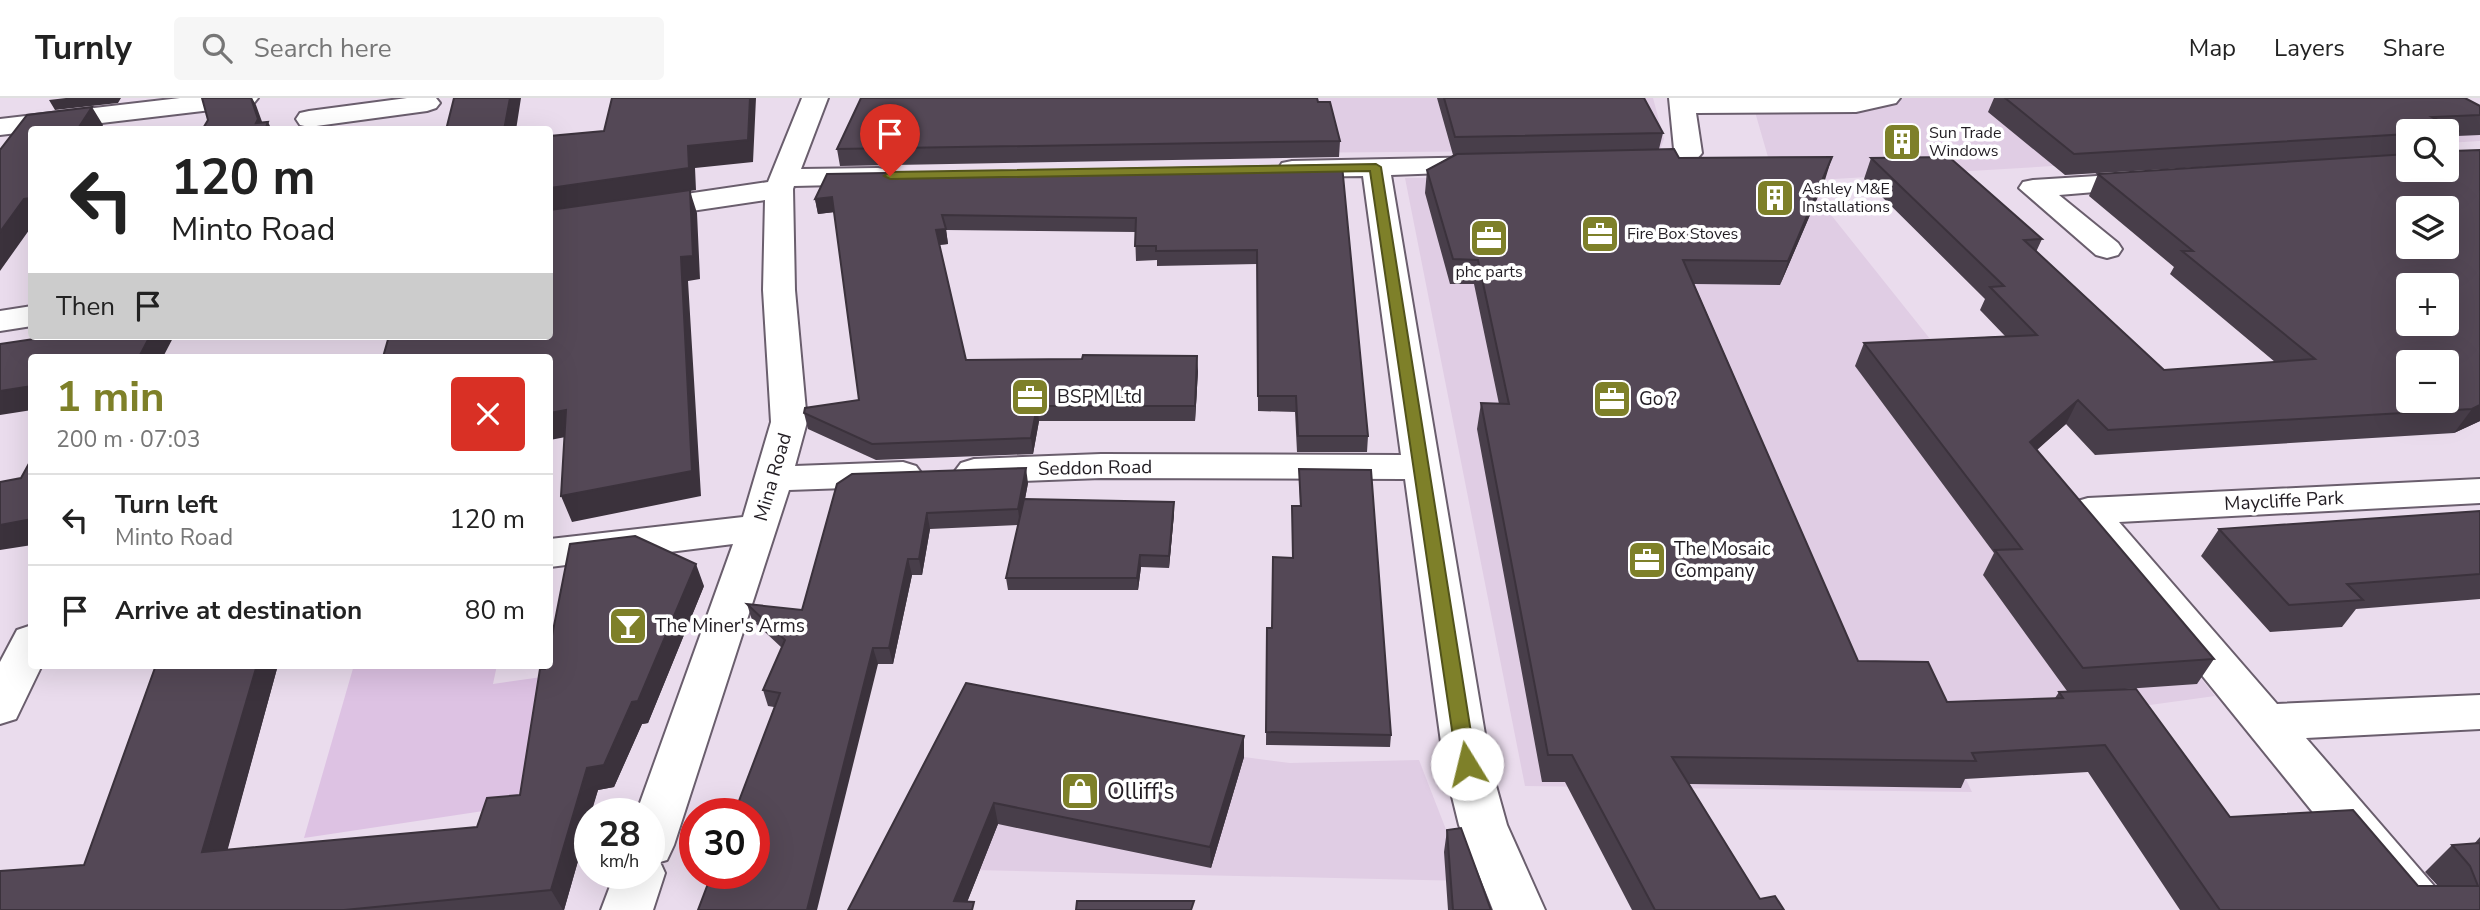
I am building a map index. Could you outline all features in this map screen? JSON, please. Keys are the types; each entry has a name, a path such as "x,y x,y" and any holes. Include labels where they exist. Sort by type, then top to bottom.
{"street":[{"path":"0,127 160,103 245,98"},
{"name":"Mina Road","path":"665,799 759,528 789,422 779,290 781,183 815,98"},
{"path":"1597,163 1664,162 1685,156 1689,150 1683,102 1856,104 1887,98"},
{"path":"309,119 363,120 426,103"},
{"path":"1265,169 1517,165"},
{"path":"1376,167 1419,467 1467,764 1483,825 1519,910"},
{"path":"553,222 781,183 906,176"},
{"path":"2107,249 2033,188 2172,179"},
{"path":"0,321 28,317"},
{"name":"Seddon Road","path":"771,479 1101,466 1419,467"},
{"name":"Maycliffe Park","path":"2269,722 2088,511 2480,491"},
{"path":"553,553 759,528"},
{"path":"0,636 28,631"},
{"path":"0,707 28,649"},
{"path":"2269,722 2480,712"},
{"path":"2269,722 2423,910"},
{"path":"627,910 634,889"}],"shaded area":[{"path":"988,98 1653,98 1664,139 1660,150 1155,154"},
{"path":"1751,98 2439,98 2480,122 2480,141 2459,142 2459,119 2396,119 2396,146 1817,180 1770,164"},
{"path":"1800,176 2215,696 2121,709 1935,714 1972,792 1525,786 1405,178"},
{"path":"353,669 496,669 493,684 542,677 517,806 304,838"},
{"path":"970,705 1244,757 1290,763 1419,760 1466,881 887,868"}],"building":[{"path":"202,98 251,98 258,119 256,123 268,122 266,126 204,126 208,120"},
{"path":"454,98 510,98 505,126 447,126"},
{"path":"612,98 750,98 748,140 688,146 689,168 553,188 553,136 604,131"},
{"path":"861,98 1317,98 1318,102 1330,102 1340,141 837,149"},
{"path":"1444,98 1644,98 1663,133 1455,137"},
{"path":"2005,98 2465,98 2480,106 2480,115 2396,119 2396,135 2074,154"},
{"path":"92,107 80,126 28,126 28,198 24,199 0,232 0,150 27,115"},
{"path":"1674,149 1679,158 1832,157 1788,261 1683,260 1858,661 1928,662 1947,702 2063,698 2059,692 2136,689 2230,817 2353,810 2418,886 2478,886 2470,866 2452,845 2480,843 2480,910 2220,910 2105,745 1972,753 1976,761 1672,757 1760,899 1775,896 1784,910 1655,910 1572,755 1548,755 1481,403 1509,404 1478,260 1453,259 1427,170 1457,154"},
{"path":"2480,150 2480,405 2472,409 2459,410 2459,350 2396,350 2396,413 2403,413 2108,430 2078,400 2030,442 2214,659 2083,668 1995,550 2022,549 1864,343 2037,335 1990,287 2004,286 1871,158 1949,157 2042,239 2024,240 2164,370 2315,359 2182,251 2193,251 2098,174 2396,155 2396,182 2459,182 2459,151"},
{"path":"1342,165 1368,436 1298,436 1296,396 1258,396 1257,250 1156,251 1156,246 1135,246 1136,218 942,215 946,229 936,230 966,360 1082,359 1083,355 1197,356 1195,406 1037,406 1031,438 872,444 804,413 805,408 859,400 832,197 815,199 827,174"},
{"path":"690,190 693,256 681,257 692,471 561,496 566,410 553,412 553,354 384,354 388,340 553,340 553,210"},
{"path":"28,340 148,340 141,354 28,354 28,387 0,391 0,344"},
{"path":"28,465 28,520 0,525 0,482 21,478"},
{"path":"1026,468 1018,509 927,513 919,559 908,559 889,648 873,648 807,910 698,910 706,889 770,889 770,798 740,798 780,693 763,690 785,640 747,604 802,610 837,484 852,474"},
{"path":"1299,469 1371,470 1391,735 1266,732 1267,628 1272,628 1273,557 1293,558 1292,506 1301,506"},
{"path":"1024,499 1174,502 1169,556 1140,555 1137,578 1006,578"},
{"path":"2480,511 2480,574 2347,584 2363,600 2289,605 2219,529"},
{"path":"635,536 696,564 638,701 632,702 604,765 587,768 578,798 574,798 574,812 551,890 344,910 0,910 0,871 84,865 155,669 256,669 202,852 477,827 487,798 520,795 540,669 553,669 553,631 570,544"},
{"name":"Olliff's","path":"966,683 1244,736 1210,847 994,803 954,901 974,902 972,910 848,910"},
{"path":"1461,828 1491,910 1453,910 1447,830"},
{"path":"1077,901 1194,901 1191,910 1076,910"}],"place":[{"name":"Sun Trade Windows","path":"1902,142"},
{"name":"Ashley M&E Installations","path":"1775,198"},
{"name":"Fire Box Stoves","path":"1600,234"},
{"name":"phc parts","path":"1489,238"},
{"name":"BSPM Ltd","path":"1030,397"},
{"name":"Go ?","path":"1612,399"},
{"name":"The Mosaic Company","path":"1647,560"},
{"name":"The Miner's Arms","path":"628,626"},
{"name":"Olliff's","path":"1080,791"}],"route":[{"path":"890,176 1376,167 1419,467 1467,764"}]}
